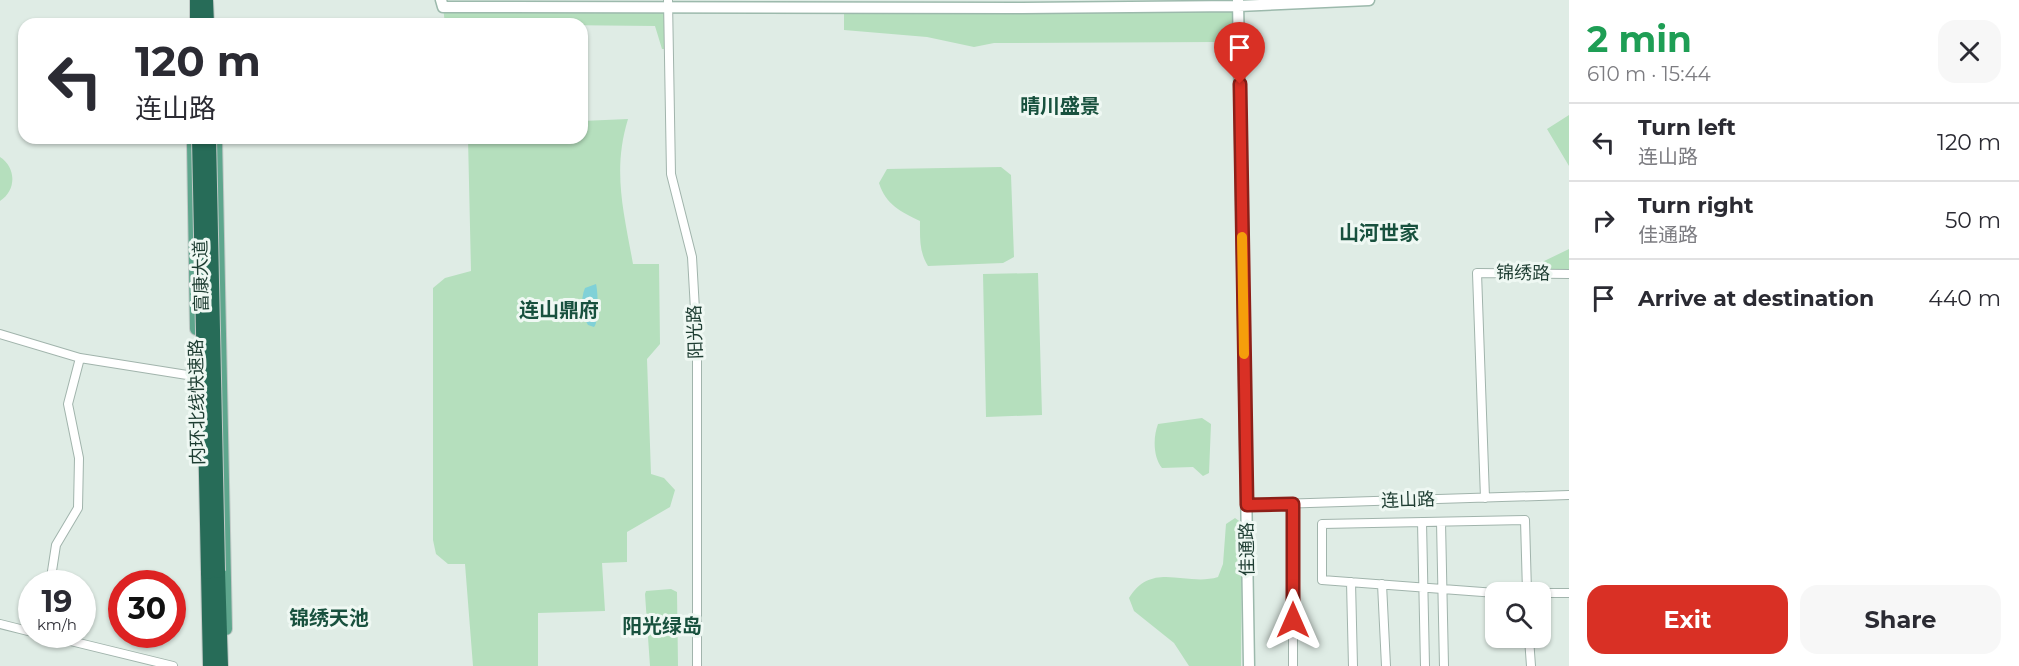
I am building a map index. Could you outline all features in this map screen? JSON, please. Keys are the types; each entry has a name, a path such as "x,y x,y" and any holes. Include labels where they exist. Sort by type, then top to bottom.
{"highway":[{"path":"197,0 197,18"},
{"path":"206,0 207,18"},
{"name":"内环北线快速路","path":"199,144 210,666"},
{"name":"内环北线快速路","path":"209,144 220,666"}],"main road":[{"path":"191,0 191,18"},
{"path":"212,0 213,18"},
{"name":"富康大道","path":"192,144 203,666"},
{"name":"富康大道","path":"216,144 227,666"}],"street":[{"path":"441,0 443,7 668,3 1022,8 1369,0"},
{"name":"阳光路","path":"668,3 671,174 692,257 697,345 697,666"},
{"name":"佳通路","path":"1238,3 1250,666"},
{"name":"锦绣路","path":"1485,498 1477,273 1569,274"},
{"path":"0,334 80,358 198,379 221,378"},
{"path":"52,570 56,545 78,508 79,458 68,404 80,358"},
{"name":"连山路","path":"1247,505 1569,495"},
{"path":"1293,504 1293,666"},
{"path":"1485,591 1322,580 1322,524 1524,520 1527,582"},
{"path":"1422,522 1425,666"},
{"path":"1441,522 1443,666"},
{"path":"1350,582 1353,666"},
{"path":"1382,584 1386,666"},
{"path":"1551,593 1569,593"},
{"path":"0,624 18,628"},
{"path":"96,648 173,666"},
{"path":"1530,648 1531,666"}],"green space":[{"path":"668,5 669,49 662,49 655,26 588,25 588,18 444,18 443,7"},
{"path":"844,6 1238,6 1239,21 1216,42 994,43 974,47 927,37 844,30"},
{"path":"1569,115 1569,166 1547,129"},
{"path":"628,119 623,138 620,174 623,209 633,264 659,264 660,344 647,359 651,474 664,478 675,490 670,507 627,532 627,562 602,563 605,611 538,613 538,666 473,666 465,564 448,564 436,554 433,540 433,288 445,278 471,271 468,144 588,144 588,121"},
{"path":"0,157 12,172 12,185 0,201"},
{"path":"1001,167 1011,175 1014,257 1003,263 928,266 920,239 920,221 890,202 879,183 887,169"},
{"path":"1569,249 1569,274 1543,273 1538,264"},
{"path":"1038,273 1042,415 986,417 983,274"},
{"path":"1202,418 1211,424 1209,473 1203,476 1193,467 1162,468 1155,447 1158,424"},
{"path":"1235,518 1242,523 1241,666 1189,666 1174,643 1134,611 1129,598 1148,580 1159,577 1206,579 1218,577 1223,564 1226,524"},
{"path":"671,589 677,592 678,666 650,666 645,594 646,591"}],"water":[{"path":"596,284 598,299 594,327 588,325 586,321 582,302 585,288"}],"slow traffic":[{"path":"1242,237 1244,354"}],"district":[{"name":"晴川盛景","path":"1060,106"},
{"name":"山河世家","path":"1379,233"},
{"name":"连山鼎府","path":"559,310"},
{"name":"锦绣天池","path":"329,618"},
{"name":"阳光绿岛","path":"662,626"}],"route":[{"path":"1240,84 1247,505 1293,504 1293,620"}]}
